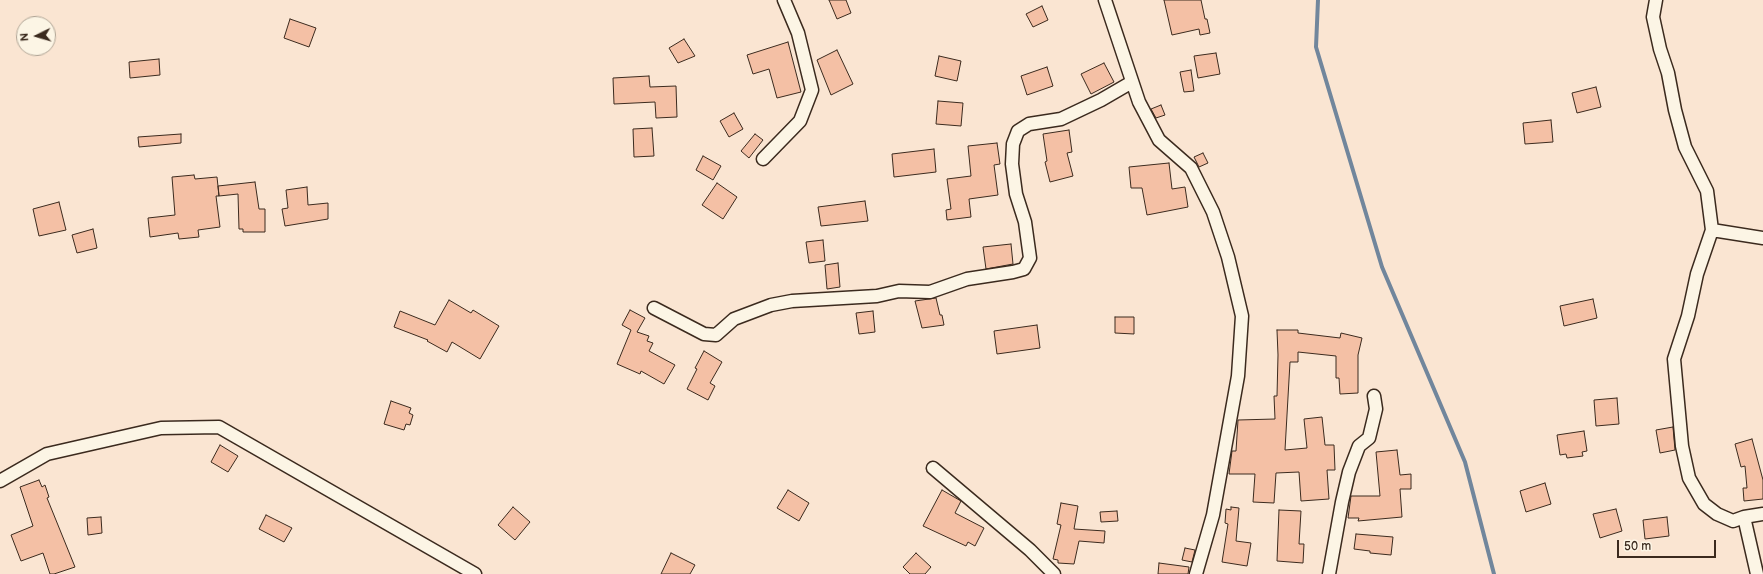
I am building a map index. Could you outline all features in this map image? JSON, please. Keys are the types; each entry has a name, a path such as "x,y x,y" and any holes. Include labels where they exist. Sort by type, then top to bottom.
{"street":[{"path":"763,159 800,121 812,90 798,33 784,0"},
{"path":"1105,0 1138,102 1159,140 1191,168 1213,212 1228,257 1242,316 1238,376 1213,515 1196,574"},
{"path":"1656,0 1653,17 1660,49 1668,73 1675,110 1685,147 1707,191 1712,230 1697,274 1688,316 1674,359 1682,446 1689,478 1704,504 1717,514 1733,521 1744,517 1763,514"},
{"path":"654,308 704,334 716,335 734,319 771,305 792,301 877,296 899,291 930,292 967,279 1024,269 1030,258 1024,222 1016,194 1012,164 1013,144 1018,131 1029,124 1060,119 1100,100 1132,82"},
{"path":"1712,230 1763,238"},
{"path":"1330,574 1340,509 1349,472 1359,446 1369,438 1376,409 1374,396"},
{"path":"0,481 46,454 161,428 219,427 475,574"},
{"path":"934,468 1030,550 1054,574"},
{"path":"1744,517 1757,574"}],"building":[{"path":"829,0 846,0 851,13 837,19"},
{"path":"1164,0 1201,0 1210,33 1200,35 1199,29 1172,35"},
{"path":"1042,6 1048,20 1033,27 1026,14"},
{"path":"290,19 316,28 309,47 284,38"},
{"path":"684,39 695,56 678,63 669,48"},
{"path":"788,42 801,92 777,98 769,69 753,74 747,55"},
{"path":"837,50 853,84 831,95 817,60"},
{"path":"1216,53 1220,74 1198,78 1194,56"},
{"path":"939,56 961,61 957,81 935,76"},
{"path":"159,59 160,75 130,78 129,62"},
{"path":"1104,63 1114,82 1091,94 1081,74"},
{"path":"1047,67 1053,86 1027,95 1021,76"},
{"path":"1191,70 1194,91 1184,92 1180,72"},
{"path":"649,76 650,87 676,86 677,117 656,118 655,102 614,104 613,78"},
{"path":"1596,87 1601,107 1577,113 1572,93"},
{"path":"938,101 963,103 961,126 936,124"},
{"path":"1161,105 1165,115 1156,118 1151,109"},
{"path":"734,113 743,129 729,137 720,121"},
{"path":"1551,120 1553,142 1525,144 1523,123"},
{"path":"652,128 654,156 634,157 633,129"},
{"path":"1069,130 1072,152 1067,153 1073,176 1050,182 1045,162 1047,161 1043,134"},
{"path":"181,134 181,143 139,147 138,137"},
{"path":"755,134 763,140 749,158 741,151"},
{"path":"997,143 1000,164 994,165 998,195 969,199 971,217 947,220 946,210 951,209 947,179 971,176 968,146"},
{"path":"934,149 936,172 894,177 892,154"},
{"path":"1203,153 1208,163 1199,167 1194,157"},
{"path":"703,156 721,166 713,180 696,170"},
{"path":"1169,163 1172,189 1185,187 1188,207 1147,215 1142,188 1131,188 1129,167"},
{"path":"194,175 195,179 217,177 219,196 216,196 220,227 198,230 199,237 179,239 178,233 150,237 148,218 175,215 172,177"},
{"path":"255,182 259,209 265,209 265,232 243,232 243,229 239,229 238,194 219,196 218,186"},
{"path":"717,183 737,197 723,219 702,205"},
{"path":"307,187 308,205 328,203 328,219 285,226 282,209 288,208 286,190"},
{"path":"865,201 868,221 821,226 818,207"},
{"path":"59,202 66,230 39,236 33,209"},
{"path":"93,229 97,248 77,253 72,235"},
{"path":"823,240 825,261 809,263 806,242"},
{"path":"1011,244 1013,264 986,269 983,247"},
{"path":"838,263 840,287 827,289 825,265"},
{"path":"936,298 944,325 922,328 915,301"},
{"path":"1593,299 1597,318 1564,326 1560,306"},
{"path":"449,300 471,313 473,310 499,326 480,359 452,342 447,352 427,341 428,340 394,327 400,311 435,325"},
{"path":"630,310 645,318 637,332 649,336 647,341 653,343 649,351 675,365 664,384 641,371 640,374 617,364 631,330 622,325"},
{"path":"873,311 875,332 859,334 856,313"},
{"path":"1115,317 1134,317 1134,334 1115,333"},
{"path":"1037,325 1040,348 997,354 994,331"},
{"path":"1277,330 1298,330 1298,333 1340,338 1341,333 1362,338 1358,355 1358,393 1340,394 1339,378 1336,378 1336,356 1298,352 1298,362 1290,362 1285,450 1307,448 1304,419 1322,417 1325,445 1334,445 1335,470 1327,470 1329,499 1301,501 1299,472 1276,473 1274,503 1253,502 1255,474 1229,474 1232,451 1236,451 1238,420 1275,419 1274,396 1277,396 1278,355"},
{"path":"704,351 722,362 710,383 715,386 708,400 687,389 697,369 695,368"},
{"path":"1617,398 1619,424 1596,426 1594,400"},
{"path":"391,401 411,408 409,413 413,415 410,425 406,424 404,430 384,424"},
{"path":"1673,427 1675,450 1660,453 1656,430"},
{"path":"1584,431 1587,451 1582,452 1583,456 1567,458 1566,454 1560,455 1557,435"},
{"path":"1752,439 1763,480 1763,499 1744,501 1743,488 1747,488 1745,466 1741,467 1735,444"},
{"path":"220,445 238,456 228,472 211,462"},
{"path":"1397,450 1400,475 1411,474 1411,489 1400,489 1402,517 1358,521 1359,518 1348,518 1351,496 1380,496 1376,452"},
{"path":"39,480 42,487 45,485 49,497 47,498 75,567 54,574 50,574 43,553 21,561 11,535 33,526 20,487"},
{"path":"1545,483 1551,504 1526,512 1520,491"},
{"path":"788,490 809,503 799,521 777,508"},
{"path":"942,490 961,501 955,513 984,528 975,546 968,542 966,546 923,526"},
{"path":"1061,503 1078,506 1074,529 1105,531 1104,543 1079,541 1074,564 1058,563 1058,560 1053,559 1061,525 1057,524"},
{"path":"513,507 530,522 515,540 498,525"},
{"path":"1231,507 1239,508 1236,541 1251,543 1247,566 1222,562 1228,524 1225,523 1226,509 1231,510"},
{"path":"1616,509 1622,531 1600,538 1593,514"},
{"path":"1279,510 1301,511 1299,544 1304,544 1303,563 1277,561"},
{"path":"1117,511 1118,521 1101,522 1100,512"},
{"path":"266,515 292,528 284,542 259,529"},
{"path":"101,517 102,533 88,535 87,518"},
{"path":"1667,517 1669,536 1645,539 1643,520"},
{"path":"1356,534 1393,537 1391,555 1370,553 1370,551 1354,549"},
{"path":"1185,548 1195,550 1192,562 1182,560"},
{"path":"671,553 695,565 690,574 661,574"},
{"path":"916,553 931,567 925,574 910,574 903,567"},
{"path":"1159,563 1189,567 1188,574 1158,574"}],"waterway":[{"path":"1318,0 1316,47 1382,267 1465,462 1494,574"}]}
